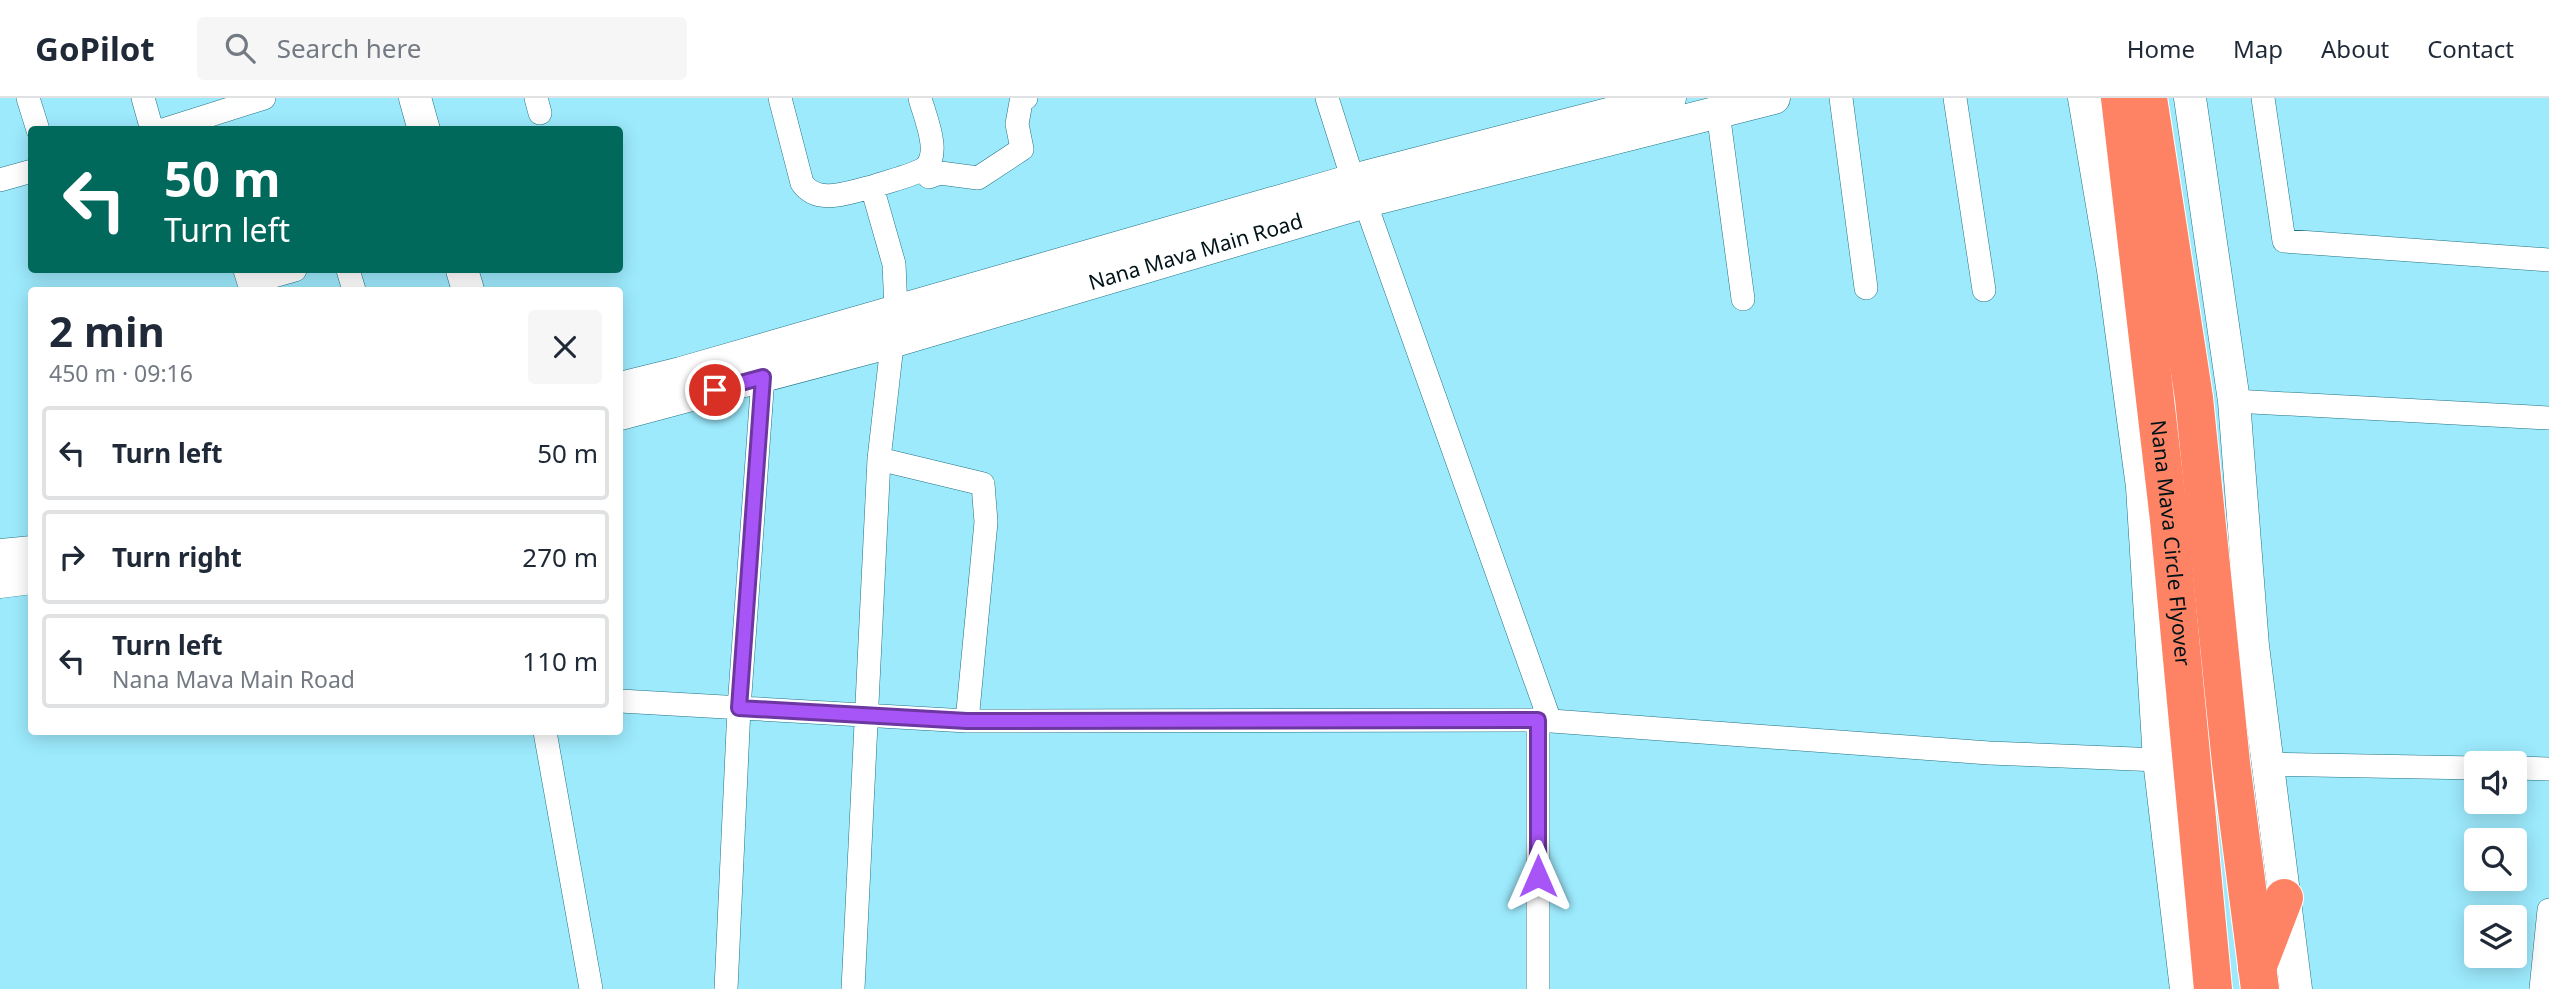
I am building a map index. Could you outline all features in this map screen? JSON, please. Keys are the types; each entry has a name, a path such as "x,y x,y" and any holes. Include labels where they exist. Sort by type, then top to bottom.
{"highway":[{"name":"Nana Mava Circle Flyover","path":"2120,98 2169,520 2213,989"},
{"name":"Nana Mava Circle Flyover","path":"2148,98 2194,398 2243,865 2258,979"},
{"path":"2258,979 2284,898"}],"street":[{"path":"28,98 37,126"},
{"path":"143,98 151,126"},
{"path":"176,126 264,98"},
{"path":"415,98 423,126"},
{"path":"780,98 803,183 808,192 818,197 872,187 925,167 932,149 920,98"},
{"path":"929,177 940,173 978,178 1022,149 1017,124 1021,102 1026,98"},
{"path":"1327,98 1544,720 1538,989"},
{"name":"Nana Mava Main Road","path":"623,387 895,326 1670,98"},
{"name":"Nana Mava Main Road","path":"1359,191 1774,98"},
{"path":"1841,98 1866,288"},
{"path":"1955,98 1984,290"},
{"path":"2084,98 2113,270 2142,487 2159,760 2186,989"},
{"path":"2190,98 2234,401 2266,764 2296,989"},
{"path":"2263,98 2284,241 2549,260"},
{"path":"1718,112 1743,299"},
{"path":"0,180 28,172"},
{"path":"853,989 879,459 895,326 894,264 872,187"},
{"path":"248,281 282,273"},
{"name":"Nana Mava Main Road","path":"623,413 763,377 895,326"},
{"path":"726,989 739,708 763,377"},
{"path":"2234,401 2549,418"},
{"path":"879,459 983,484 986,522 975,605 967,721"},
{"path":"0,555 28,552"},
{"path":"0,582 28,578"},
{"path":"623,701 967,721 1544,720 1975,752 2159,760"},
{"path":"546,735 592,989"},
{"path":"2266,764 2464,768"},
{"path":"2527,768 2549,769"},
{"path":"2542,989 2549,910"}],"route":[{"path":"715,390 763,377 739,708 967,721 1538,720 1538,876"}]}
